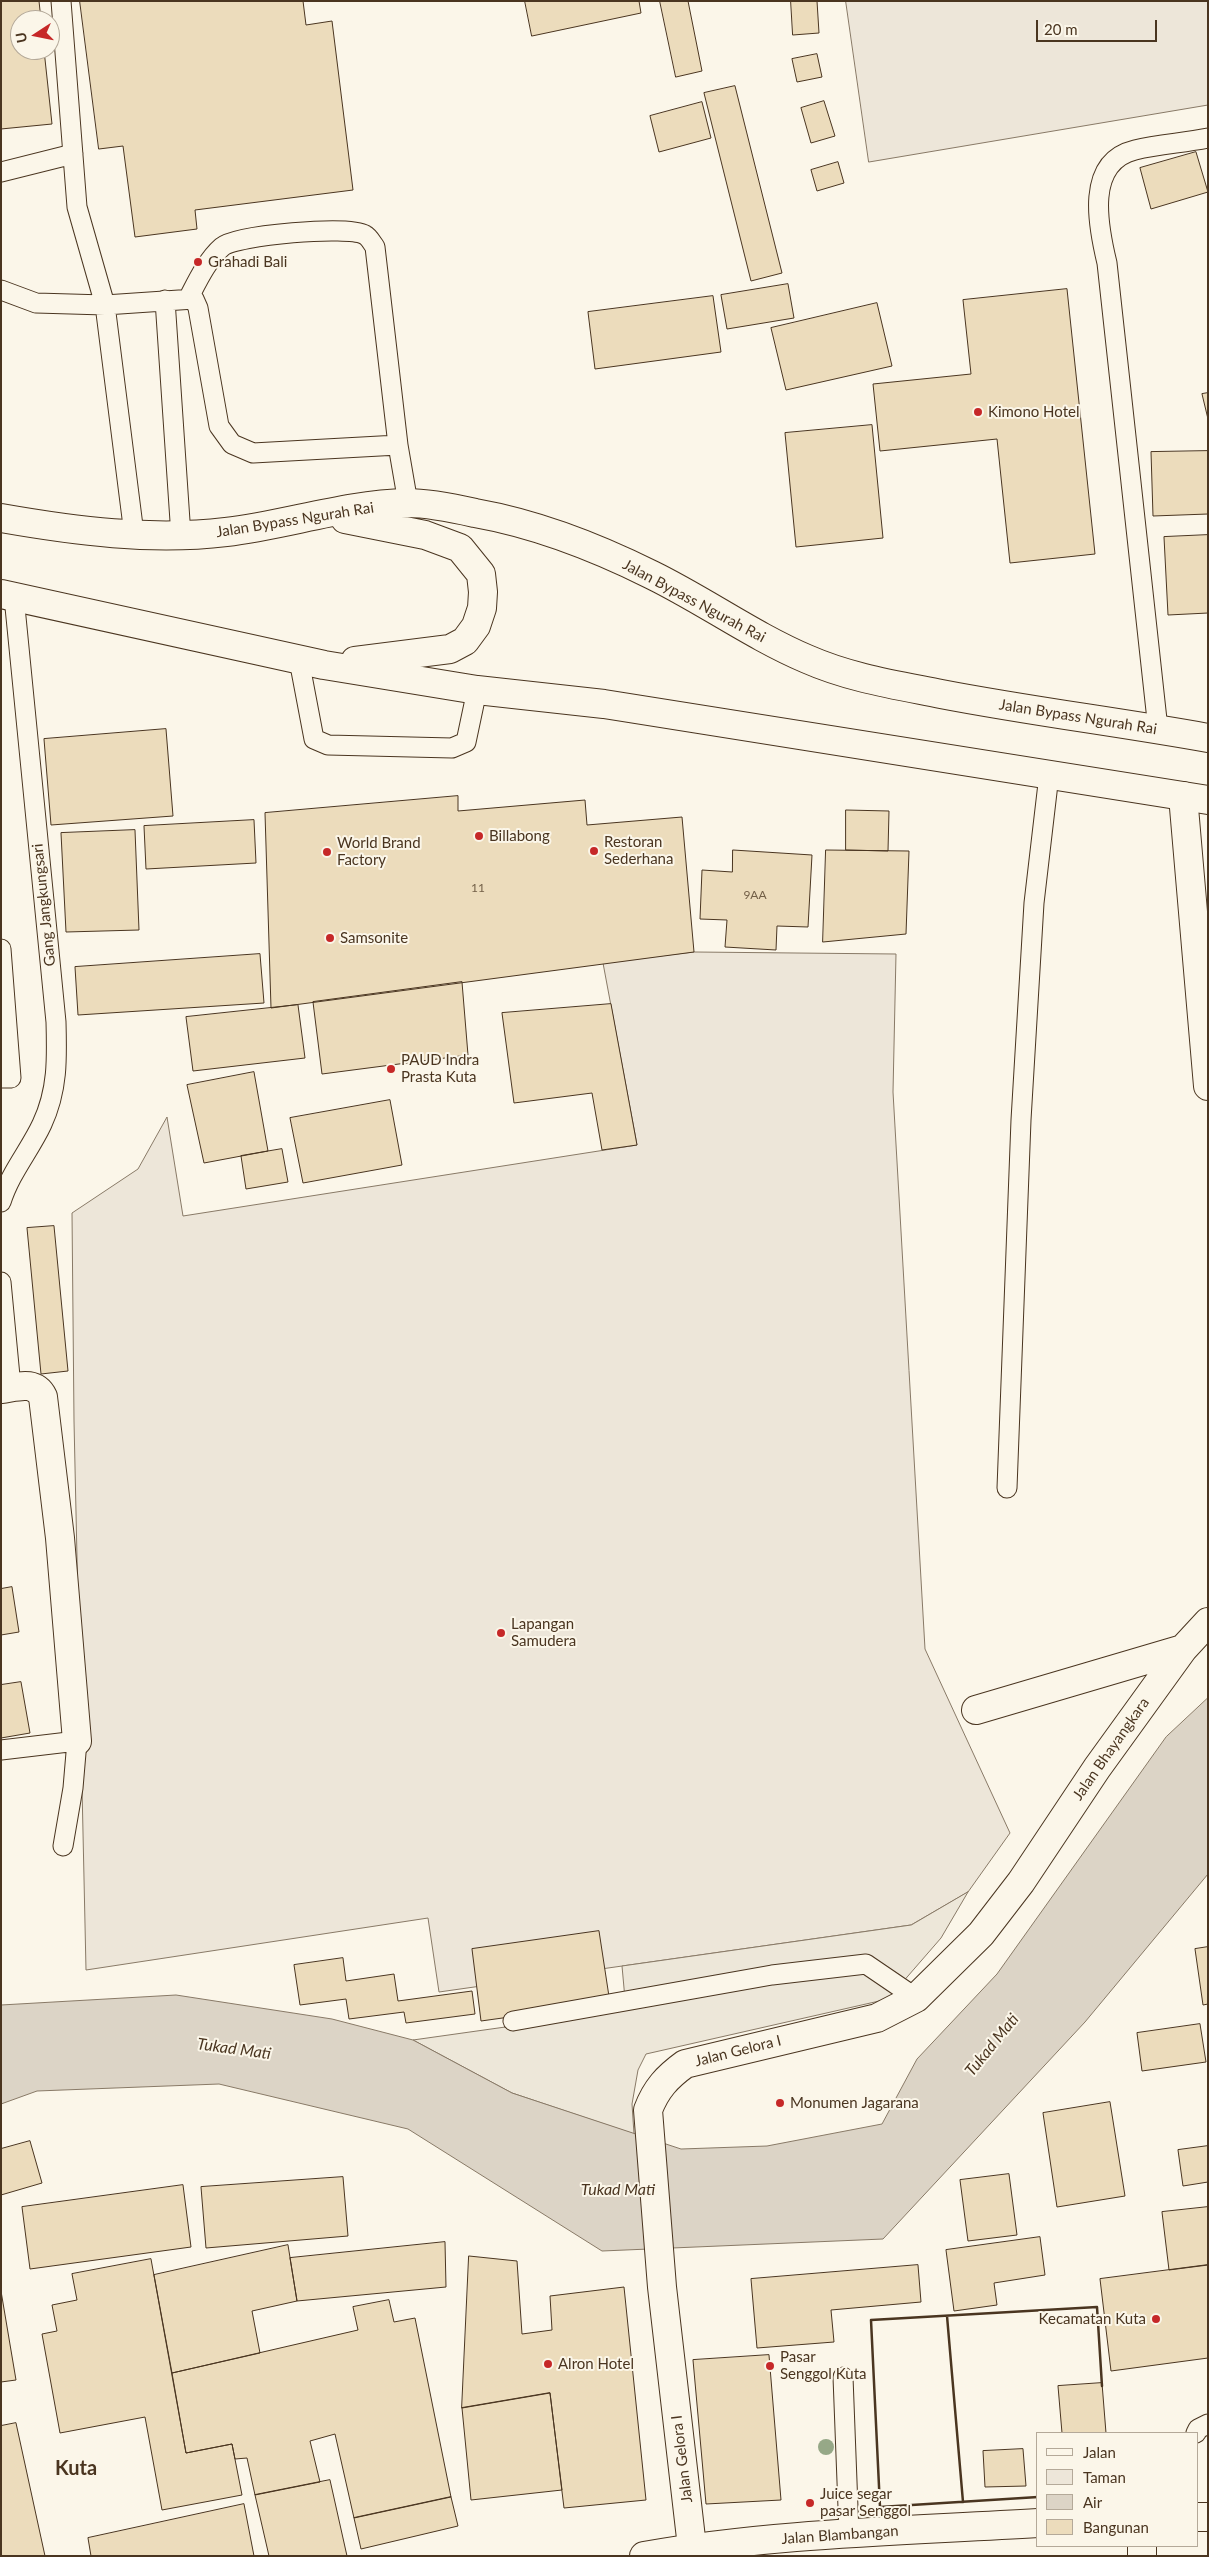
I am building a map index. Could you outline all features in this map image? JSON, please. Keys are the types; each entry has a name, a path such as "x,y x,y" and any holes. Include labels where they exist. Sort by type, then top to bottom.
{"main road":[{"name":"Jalan Bypass Ngurah Rai","path":"1,518 59,528 181,536 228,532 321,515 408,503 475,512 531,525 577,542 654,576 755,635 800,656 870,680 977,701 1208,738"},
{"path":"312,662 450,649 465,641 476,626 482,608 483,592 481,574 460,548 425,535 321,515"},
{"path":"8,596 312,662 476,690 604,704 1196,798 1208,1086"},
{"path":"6,1388 34,1386 39,1389 42,1397 60,1538 77,1742"},
{"name":"Jalan Bhayangkara","path":"1021,1882 1096,1768 1183,1649 1208,1622"},
{"path":"976,1710 1183,1649"},
{"name":"Jalan Gelora I","path":"692,2551 662,2287 648,2110 654,2095 666,2078 685,2064 877,2018 916,1998 981,1934 1021,1882"},
{"name":"Jalan Blambangan","path":"644,2556 849,2534 1036,2523"}],"lane":[{"path":"61,1 78,207 106,305 134,534"},
{"path":"1158,729 1107,263 1102,241 1098,190 1107,169 1118,157 1134,150 1208,138"},
{"path":"1,172 74,154"},
{"path":"188,299 203,272 222,246 254,238 317,231 342,231 365,235 375,246 398,445 408,503"},
{"path":"1,290 36,303 106,305 194,299 198,308 219,426 232,444 253,453 398,445"},
{"path":"164,300 181,536"},
{"name":"Gang Jangkungsari","path":"1,1202 6,1186 42,1124 54,1093 57,1061 55,1012 8,596"},
{"path":"312,662 314,740 328,745 452,748 466,742 476,690"},
{"path":"1007,1488 1021,1120 1034,903 1049,775"},
{"path":"1,948 11,1078 1,1078"},
{"path":"1,1282 6,1388"},
{"path":"1,1750 77,1742 73,1788 63,1846"},
{"path":"513,2022 772,1975 866,1964 916,1998"},
{"path":"843,2377 849,2534"},
{"path":"1196,2432 1198,2429 1208,2424"}],"green space":[{"path":"846,1 1208,1 1208,105 869,162"},
{"name":"Lapangan Samudera","path":"694,952 896,954 893,1092 925,1649 1010,1833 968,1892 911,1925 439,1992 428,1918 86,1970 74,1421 72,1213 138,1169 167,1117 183,1216 637,1145 603,963"}],"shaded area":[{"path":"968,1892 941,1938 888,1999 646,2054 638,2070 632,2104 634,2134 512,2093 413,2040 626,2010 622,1966 911,1925"}],"water":[{"name":"Tukad Mati","path":"1208,1698 1208,1874 1085,2022 883,2239 602,2251 408,2129 219,2084 37,2091 1,2104 1,2005 176,1995 332,2019 413,2040 512,2093 681,2149 767,2146 882,2124 917,2059 997,1974 1166,1737"}],"building":[{"path":"1,1 39,1 40,10 10,10 10,60 45,60 52,124 1,129"},
{"path":"80,1 303,1 306,25 332,21 353,190 195,210 197,229 135,237 123,146 99,149"},
{"path":"525,1 639,1 641,13 532,36"},
{"path":"660,1 688,1 702,71 676,77"},
{"path":"791,1 817,1 819,33 793,35"},
{"path":"817,54 822,77 797,82 792,59"},
{"path":"735,86 782,273 751,281 704,93"},
{"path":"824,101 835,136 811,143 801,108"},
{"path":"702,102 711,138 659,152 650,116"},
{"path":"1196,152 1208,192 1151,209 1140,168"},
{"path":"838,162 844,183 817,191 811,170"},
{"path":"788,284 794,318 727,329 721,295"},
{"name":"Kimono Hotel","path":"1067,289 1095,554 1010,563 997,439 880,451 873,384 971,374 963,300"},
{"path":"713,296 721,352 595,369 588,312"},
{"path":"877,303 892,366 786,390 771,328"},
{"path":"1208,393 1208,419 1202,394"},
{"path":"872,425 883,538 796,547 785,433"},
{"path":"1208,451 1208,514 1153,516 1151,452"},
{"path":"1208,535 1208,613 1168,615 1164,537"},
{"path":"166,729 173,816 51,825 44,739"},
{"path":"458,796 458,811 585,800 587,825 682,817 694,952 271,1008 265,813"},
{"path":"846,810 889,811 888,851 846,850"},
{"path":"254,820 256,863 146,869 144,826"},
{"path":"135,830 139,930 66,932 61,833"},
{"path":"733,850 812,855 808,927 777,926 776,950 725,947 727,920 700,919 702,870 732,872"},
{"path":"826,850 909,851 906,934 823,942"},
{"path":"260,954 264,1003 78,1015 75,967"},
{"path":"462,982 468,1055 322,1074 313,1002"},
{"path":"611,1004 637,1145 602,1150 592,1093 514,1103 502,1013"},
{"path":"298,1005 305,1058 193,1071 186,1017"},
{"path":"254,1072 268,1151 204,1163 187,1085"},
{"path":"390,1100 402,1165 303,1183 290,1118"},
{"path":"282,1149 288,1182 246,1189 241,1156"},
{"path":"54,1226 68,1371 41,1374 27,1228"},
{"path":"12,1587 19,1632 1,1635 1,1589"},
{"path":"21,1682 30,1733 1,1738 1,1685"},
{"path":"599,1931 610,2003 481,2021 472,1949"},
{"path":"1208,1947 1208,2004 1203,2005 1195,1949"},
{"path":"343,1958 346,1981 394,1974 398,2001 472,1991 475,2014 406,2023 404,2012 349,2019 346,1999 300,2005 294,1965"},
{"path":"1200,2024 1206,2062 1142,2071 1137,2033"},
{"path":"1110,2102 1125,2196 1057,2207 1043,2113"},
{"path":"30,2141 42,2183 1,2195 1,2149"},
{"path":"1208,2146 1208,2182 1183,2186 1178,2150"},
{"path":"1009,2174 1017,2235 968,2241 960,2180"},
{"path":"343,2177 348,2236 206,2248 201,2187"},
{"path":"183,2185 191,2247 30,2269 22,2207"},
{"path":"1208,2207 1208,2265 1169,2270 1162,2212"},
{"path":"1040,2237 1045,2275 994,2283 997,2305 954,2311 946,2250"},
{"path":"445,2242 446,2287 297,2301 290,2258"},
{"path":"288,2245 297,2301 252,2311 260,2353 172,2373 154,2275"},
{"name":"Alron Hotel","path":"469,2256 517,2261 522,2334 552,2330 550,2296 624,2287 646,2500 564,2508 550,2393 462,2408"},
{"path":"151,2259 186,2453 232,2444 242,2495 162,2510 145,2417 60,2433 42,2334 57,2331 52,2305 77,2300 72,2274"},
{"path":"918,2265 921,2302 831,2310 834,2342 757,2348 751,2279"},
{"name":"Kecamatan Kuta","path":"1208,2265 1208,2358 1111,2371 1100,2279"},
{"path":"1,2291 16,2380 1,2382"},
{"path":"389,2300 394,2322 415,2318 451,2497 354,2518 335,2434 310,2441 320,2482 255,2495 247,2458 235,2459 232,2444 186,2453 172,2373 358,2330 353,2307"},
{"path":"769,2355 781,2500 706,2504 693,2360"},
{"path":"1102,2383 1106,2432 1062,2432 1058,2386"},
{"path":"550,2393 562,2490 471,2500 462,2408"},
{"path":"16,2423 45,2556 1,2556 1,2426"},
{"path":"1023,2449 1026,2486 985,2487 983,2451"},
{"path":"330,2480 347,2556 269,2556 255,2495"},
{"path":"451,2497 458,2526 361,2549 354,2518"},
{"path":"244,2504 254,2556 91,2556 88,2538"}],"wall":[{"path":"1036,2497 880,2507 871,2320 1097,2307 1102,2386"},
{"path":"947,2316 963,2502"}],"place":[{"name":"Grahadi Bali","path":"198,262"},
{"name":"Kimono Hotel","path":"978,412"},
{"name":"Billabong","path":"479,836"},
{"name":"Restoran Sederhana","path":"594,851"},
{"name":"World Brand Factory","path":"327,852"},
{"name":"Samsonite","path":"330,938"},
{"name":"PAUD Indra Prasta Kuta","path":"391,1069"},
{"name":"Lapangan Samudera","path":"501,1633"},
{"name":"Monumen Jagarana","path":"780,2103"},
{"name":"Kecamatan Kuta","path":"1156,2319"},
{"name":"Alron Hotel","path":"548,2364"},
{"name":"Pasar Senggol Kuta","path":"770,2366"},
{"name":"Juice segar pasar Senggol","path":"810,2503"}],"district":[{"name":"Kuta","path":"76,2469"}]}
